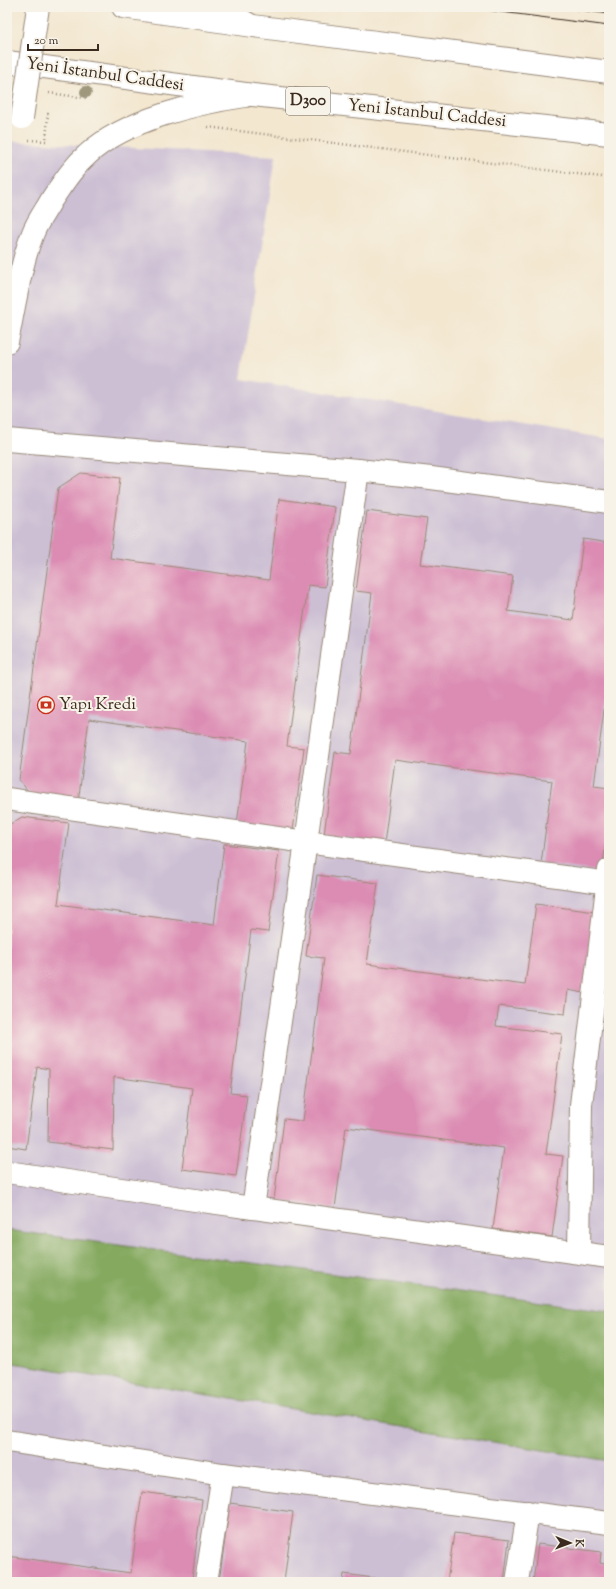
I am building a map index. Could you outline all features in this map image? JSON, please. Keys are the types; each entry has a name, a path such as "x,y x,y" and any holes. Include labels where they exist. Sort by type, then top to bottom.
{"main road":[{"path":"22,118 38,7"},
{"path":"123,7 253,26 609,72"},
{"path":"218,7 253,26"},
{"name":"Yeni İstanbul Caddesi","path":"7,62 252,95 609,134"},
{"path":"7,342 23,267 33,233 66,178 88,154 114,135 140,124 196,106 252,95"},
{"path":"7,440 358,470 431,478 609,502"},
{"path":"253,1208 358,470"},
{"path":"7,799 306,842 608,879 581,1105 580,1252"},
{"path":"7,1172 253,1208 609,1257"},
{"path":"7,1441 223,1474 609,1522"},
{"path":"206,1582 223,1474"},
{"path":"518,1582 528,1512"}],"path":[{"path":"45,92 91,98"},
{"path":"203,127 609,178"}],"shaded area":[{"path":"7,141 276,156 241,379 609,439 609,1582 7,1582"}],"green space":[{"path":"7,1230 609,1311 609,1461 7,1362"}],"building":[{"path":"81,473 120,478 110,558 269,580 279,499 335,507 325,587 308,585 287,746 304,748 293,831 237,824 248,741 89,719 78,803 33,797 19,780 58,488"},
{"path":"367,511 427,519 420,564 513,576 508,611 573,620 583,539 609,543 609,672 594,786 609,788 609,817 602,872 541,864 552,781 395,760 384,844 324,835 335,752 351,754 372,593 356,591"},
{"path":"22,817 69,823 58,904 214,925 224,844 279,851 268,932 251,930 230,1093 247,1095 236,1176 182,1169 192,1088 114,1077 113,1150 48,1142 49,1069 37,1067 26,1149 7,1146 7,826"},
{"path":"317,875 378,883 367,964 525,985 536,904 595,912 584,993 568,990 565,1014 499,1006 496,1026 562,1034 546,1154 563,1156 552,1237 493,1229 504,1148 346,1127 335,1208 274,1200 284,1119 303,1121 324,958 306,956"},
{"path":"142,1492 202,1500 192,1580 173,1578 173,1582 7,1582 7,1556 131,1573"},
{"path":"230,1503 293,1512 284,1582 219,1582"},
{"path":"454,1533 509,1540 504,1582 447,1582"},
{"path":"538,1544 601,1552 600,1563 609,1565 609,1582 533,1582"},
{"path":"344,1574 389,1580 389,1582 343,1582"}],"tram line":[{"path":"463,7 609,26"},
{"path":"558,7 609,14"}],"place":[{"name":"Yapı Kredi","path":"46,705"}]}
